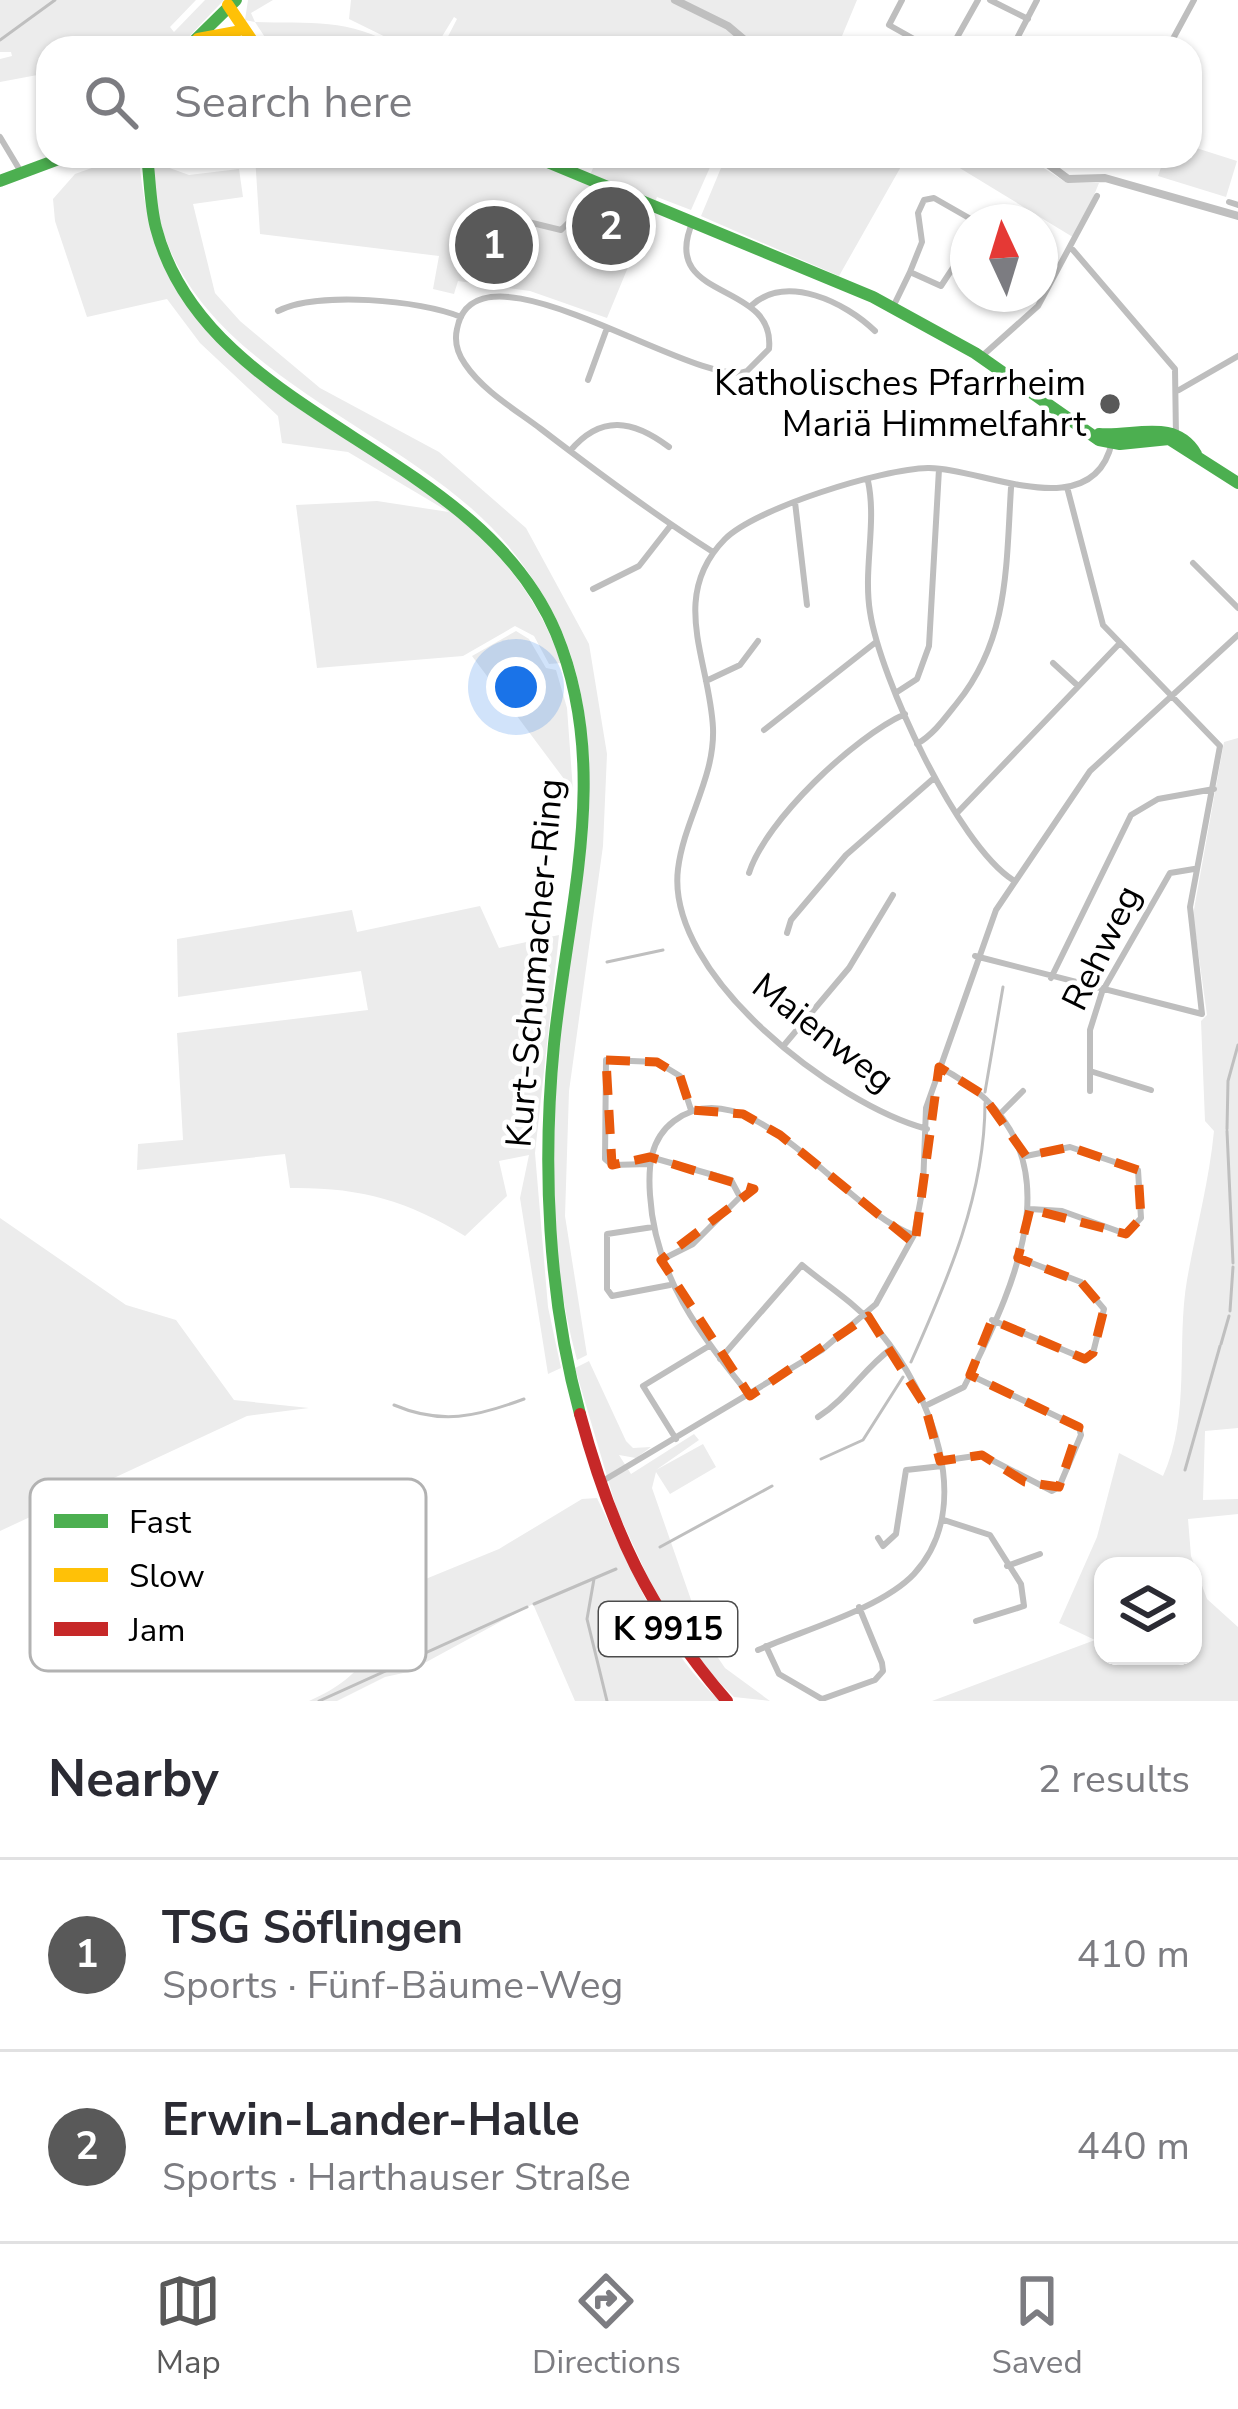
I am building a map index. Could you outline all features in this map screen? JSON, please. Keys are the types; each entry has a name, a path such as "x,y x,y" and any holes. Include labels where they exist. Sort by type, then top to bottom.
{"main road":[{"path":"228,6 236,32"},
{"path":"228,6 249,36"},
{"path":"199,36 228,6"},
{"path":"203,36 236,32 242,36"},
{"path":"0,181 36,167"},
{"name":"Kurt-Schumacher-Ring","path":"148,168 152,219 167,262 222,338 274,386 391,458 489,533 533,588 560,639 581,722 584,794 547,1110 547,1171 566,1348 602,1482 652,1604 694,1666 727,1701"},
{"path":"564,168 694,219 892,307 981,357 1090,432 1112,440 1176,437 1238,483"}],"street":[{"path":"902,0 889,25 909,36"},
{"path":"958,36 978,0"},
{"path":"990,0 1028,19"},
{"path":"1019,36 1037,0"},
{"path":"1174,36 1194,0"},
{"path":"0,137 21,172"},
{"path":"981,357 1038,306 1072,250 1096,196"},
{"path":"524,221 561,230 570,221 594,229 605,198"},
{"path":"892,307 922,242 918,213 924,200 934,198 950,207"},
{"path":"694,219 685,244 691,267 717,289 752,305 768,327 769,349 757,365 738,375 720,374 608,328 503,296 478,302 460,317 456,343 469,370 570,451 713,552 749,519 900,471 939,469 1011,486 1067,487 1100,466 1112,440"},
{"path":"1072,250 1175,369 1179,390 1176,437"},
{"path":"910,272 941,286 950,272"},
{"path":"752,305 771,292 794,291 827,300 875,331"},
{"path":"278,311 316,301 362,302 428,307 460,317"},
{"path":"588,380 608,328"},
{"path":"1179,390 1238,356"},
{"path":"570,451 594,428 624,423 670,446"},
{"path":"897,692 916,679 929,646 939,469"},
{"path":"868,481 868,585 876,642 934,778 994,867 1013,880"},
{"path":"917,744 962,698 995,643 1002,612 1011,486"},
{"path":"975,956 1202,1014 1190,908 1220,746 1120,644 1095,608 1067,487"},
{"path":"796,502 807,604"},
{"path":"593,589 639,566 671,526"},
{"name":"Maienweg","path":"713,552 700,577 693,622 713,736 678,870 681,913 721,986 785,1044 882,1115 927,1126"},
{"path":"1193,563 1238,608"},
{"path":"602,1482 750,1396 866,1316 891,1284 914,1235 939,1067 975,956 1013,880 1094,767 1238,635"},
{"path":"706,680 740,665 758,641"},
{"path":"764,730 876,642"},
{"path":"958,812 1120,644"},
{"path":"1053,663 1077,685"},
{"path":"749,873 755,854 791,808 905,714"},
{"path":"787,933 791,920 846,855 934,778"},
{"path":"1051,979 1131,815 1158,799 1214,789"},
{"name":"Rehweg","path":"1090,1091 1090,1030 1102,992 1170,873 1194,869"},
{"path":"785,1044 849,968 893,895"},
{"path":"661,1260 693,1244 740,1197 730,1180 650,1161 612,1165 605,1160 606,1060 657,1062 680,1076 691,1109"},
{"path":"925,1406 958,1392 970,1375 1030,1209 1026,1156 1000,1114 961,1078 939,1067"},
{"name":"Rehweg","path":"1090,1071 1151,1090"},
{"path":"1000,1114 1023,1091"},
{"path":"750,1396 709,1346 670,1286 661,1260 653,1227 650,1161 670,1123 691,1109 717,1107 743,1114 780,1135 889,1224 914,1235"},
{"path":"1026,1156 1070,1148 1138,1170 1142,1218 1126,1234 1062,1211 1030,1209"},
{"path":"653,1227 607,1234 607,1289 612,1296 625,1296 670,1286"},
{"path":"992,1320 1085,1360 1093,1353 1104,1309 1081,1282 1016,1257"},
{"path":"720,1359 802,1265 866,1316 892,1348 925,1406 941,1464 944,1520 913,1575 889,1594 762,1648 779,1674 822,1700 874,1680 884,1671 859,1607"},
{"path":"676,1439 644,1386 709,1346"},
{"path":"818,1417 847,1399 861,1371 892,1348"},
{"path":"878,1538 883,1546 896,1534 905,1470 982,1455 1052,1491 1059,1487 1079,1427 970,1375"},
{"path":"944,1520 991,1535 1021,1584 1024,1606 976,1621"},
{"path":"1006,1566 1040,1554"}],"highlighted area":[{"path":"606,1060 657,1062 680,1076 691,1110 743,1114 780,1135 915,1244 939,1067 982,1094 1026,1156 1070,1147 1138,1170 1141,1218 1126,1234 1030,1209 1018,1258 1081,1282 1104,1309 1093,1353 1085,1359 992,1320 970,1375 1079,1427 1059,1487 1025,1482 982,1455 940,1461 925,1406 868,1316 750,1396 661,1260 754,1189 650,1157 612,1165"}],"shaded area":[{"path":"0,0 196,0 170,27 174,32 205,0 224,0 190,36 36,36 36,75 0,82 0,59 12,56 0,52"},
{"path":"248,0 273,0 251,13 255,22 245,20"},
{"path":"351,0 857,0 842,36 448,36 454,17 442,36 384,36 349,19"},
{"path":"255,22 346,27 375,36 264,36"},
{"path":"1202,150 1237,161 1226,197 1158,176 1161,168 1202,168"},
{"path":"92,168 142,168 159,251 201,323 259,379 463,521 520,583 561,663 549,664 534,636 515,626 463,656 317,668 296,505 377,501 449,512 348,452 282,443 278,416 200,343 167,299 87,317 55,221 53,199 75,174"},
{"path":"154,168 189,175 239,169 243,197 193,204 215,293 240,321 320,388 439,452 526,528 589,644 607,754 603,846 569,1091 565,1216 587,1355 577,1360 558,1267 551,1170 552,1107 588,788 586,725 574,664 542,593 483,519 424,471 268,366 222,325 186,279 161,226"},
{"path":"256,168 544,168 588,180 593,168 710,168 691,210 657,197 607,318 530,291 458,281 454,294 433,289 439,256 260,234"},
{"path":"721,168 900,168 839,276 701,216"},
{"path":"960,168 1044,168 1067,183 1099,183 1076,239 1058,228 1058,204 1019,204"},
{"path":"516,631 529,639 546,668 556,670 567,708 573,791 472,656"},
{"path":"1238,738 1238,1428 1205,1431 1203,1500 1238,1499 1238,1514 1188,1519 1191,1557 1094,1557 1094,1640 1059,1623 1097,1537 1119,1453 1163,1476 1177,1429 1187,1280 1214,1131 1205,1121 1201,1021 1207,1015 1193,915 1224,742"},
{"path":"480,906 499,948 559,935 535,1153 548,1307 561,1368 548,1374 520,1198 529,1155 499,1161 507,1196 465,1236 423,1213 381,1198 290,1188 285,1154 137,1170 138,1144 183,1140 177,1033 368,1010 361,971 178,997 177,939 352,910 357,932"},
{"path":"0,1218 126,1305 176,1320 234,1400 309,1408 247,1416 112,1479 30,1479 30,1517 0,1531"},
{"path":"589,1361 626,1441 633,1448 651,1447 636,1458 619,1455 631,1474 694,1434 699,1440 656,1470 703,1444 716,1467 670,1494 656,1472 652,1488 704,1637 725,1668 770,1701 734,1697 692,1655 665,1614 617,1510 575,1368"},
{"path":"597,1498 664,1631 720,1701 575,1701 533,1604 426,1662 426,1579 499,1549 582,1499"},
{"path":"1202,1586 1207,1599 1238,1627 1238,1701 932,1701 1094,1640 1094,1665 1202,1665"},
{"path":"355,1671 410,1671 385,1677 337,1701 309,1701"}],"waterway":[{"path":"0,40 55,0"},
{"path":"675,0 740,36"},
{"path":"1053,168 1068,179 1105,178 1238,216"},
{"path":"607,962 663,950"},
{"path":"985,1092 1003,987"},
{"path":"1227,1129 1228,1081 1238,1045"},
{"path":"911,1362 951,1268 971,1203 985,1103"},
{"path":"1227,1131 1233,1263"},
{"path":"1230,1311 1233,1267"},
{"path":"1221,1344 1229,1316"},
{"path":"1185,1470 1220,1346"},
{"path":"821,1459 863,1440 903,1377"},
{"path":"394,1405 443,1417 524,1399"},
{"path":"660,1547 772,1486"},
{"path":"534,1604 616,1569"},
{"path":"594,1579 587,1619 607,1701"},
{"path":"426,1653 527,1607"},
{"path":"319,1701 385,1671"}],"traffic: fast":[{"path":"199,36 236,0"},
{"path":"0,181 36,168"},
{"path":"148,168 156,228 184,293 229,346 284,391 468,518 518,570 556,633 573,684 584,786 550,1090 550,1230 561,1324 580,1414"},
{"path":"562,168 873,297 975,353 1099,440 1120,444 1169,439 1238,483"},
{"path":"1099,434 1165,433 1177,436 1196,454"}],"traffic: slow":[{"path":"228,5 249,36"},
{"path":"214,36 236,32"}],"traffic: jam":[{"path":"580,1414 605,1495 636,1567 675,1634 727,1701"}],"place":[{"name":"Erwin-Lander-Halle","path":"611,226"},
{"name":"TSG Söflingen","path":"494,245"},
{"name":"Katholisches Pfarrheim Mariä Himmelfahrt","path":"1110,404"}]}
